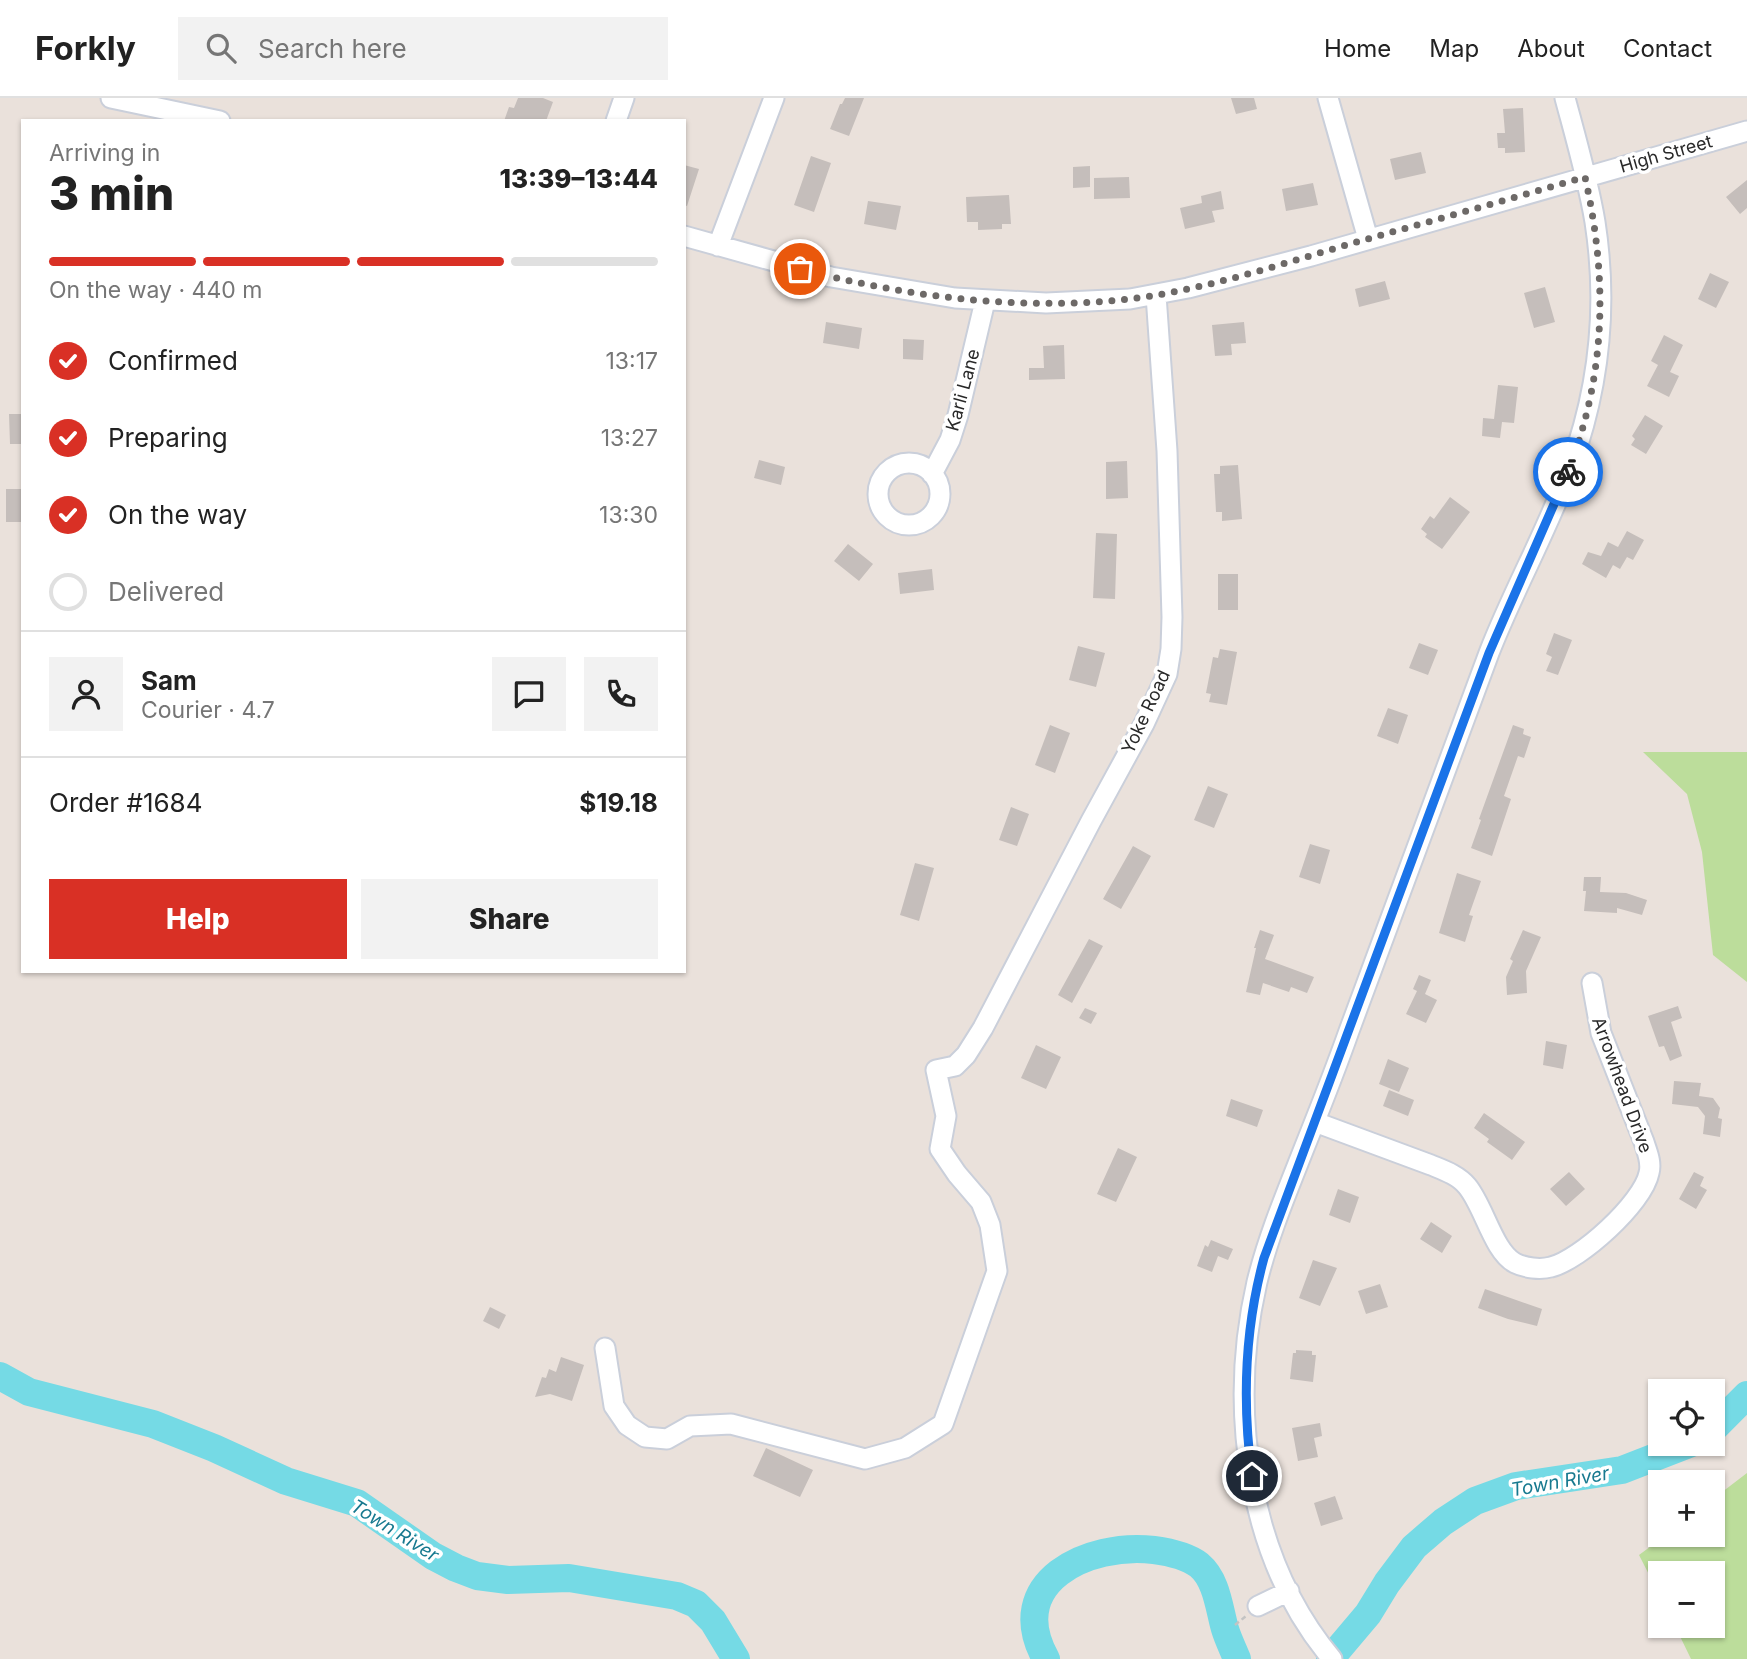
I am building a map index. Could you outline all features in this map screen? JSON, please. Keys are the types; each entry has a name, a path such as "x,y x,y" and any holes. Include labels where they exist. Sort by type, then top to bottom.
{"street":[{"path":"111,98 211,119"},
{"path":"617,119 624,98"},
{"path":"718,246 774,98"},
{"path":"1328,98 1368,239"},
{"path":"1326,1652 1289,1591 1269,1547 1255,1493 1247,1431 1245,1363 1250,1320 1264,1258 1290,1183 1489,653 1559,495 1585,420 1599,348 1601,304 1597,237 1565,98"},
{"name":"High Street","path":"686,237 831,277 926,294 985,302 1077,303 1156,295 1321,253 1747,131"},
{"name":"Yoke Road","path":"605,1348 614,1406 627,1425 645,1437 667,1438 690,1426 731,1424 769,1432 864,1460 905,1448 943,1424 997,1272 990,1225 981,1202 940,1149 946,1116 936,1070 955,1066 966,1055 983,1028 1144,724 1167,674 1172,617 1167,464 1156,295"},
{"name":"Karli Lane","path":"932,474 950,440 985,302"},
{"name":"Arrowhead Drive","path":"1315,1122 1440,1169 1465,1184 1475,1197 1503,1252 1512,1262 1524,1267 1538,1268 1564,1262 1621,1218 1640,1193 1650,1171 1644,1142 1601,1033 1592,983"},
{"path":"1258,1605 1289,1591"}],"green space":[{"path":"1643,752 1747,752 1747,982 1713,955 1702,852 1687,794"},
{"path":"1747,1473 1747,1659 1691,1659 1681,1638 1725,1638 1725,1561 1648,1561 1648,1573 1639,1555 1650,1547 1725,1547 1725,1490"}],"building":[{"path":"518,98 543,98 553,102 547,119 505,119 509,107 514,108"},
{"path":"845,98 864,98 849,136 830,129"},
{"path":"1231,98 1254,98 1257,109 1236,114"},
{"path":"1523,108 1525,152 1505,153 1505,148 1498,148 1497,133 1505,133 1503,109"},
{"path":"1421,152 1426,173 1395,180 1390,159"},
{"path":"811,156 831,163 814,212 794,205"},
{"path":"686,166 699,169 686,206"},
{"path":"1090,166 1090,187 1073,188 1073,167"},
{"path":"1129,177 1130,198 1094,199 1094,178"},
{"path":"1747,180 1747,208 1740,214 1726,197"},
{"path":"1313,183 1318,205 1286,211 1282,189"},
{"path":"1221,191 1224,209 1212,211 1215,222 1185,229 1180,208 1202,203 1201,196"},
{"path":"1009,195 1011,224 1002,224 1002,229 978,230 978,222 967,222 966,197"},
{"path":"868,201 901,206 896,230 864,224"},
{"path":"1710,273 1729,282 1716,308 1698,299"},
{"path":"1385,281 1390,299 1359,307 1355,289"},
{"path":"1545,287 1555,322 1534,328 1524,293"},
{"path":"826,322 862,328 859,349 823,343"},
{"path":"1244,322 1246,343 1231,344 1232,355 1215,356 1212,325"},
{"path":"1664,335 1683,345 1670,372 1679,376 1669,397 1647,386 1658,365 1651,361"},
{"path":"903,339 924,340 923,360 903,359"},
{"path":"1064,345 1065,379 1029,380 1029,368 1044,368 1043,346"},
{"path":"1498,385 1518,387 1514,423 1502,422 1500,438 1482,436 1483,418 1494,419"},
{"path":"9,414 21,414 21,444 10,444"},
{"path":"1645,415 1663,426 1646,454 1631,445 1635,439 1632,436"},
{"path":"759,460 785,467 781,485 754,478"},
{"path":"1127,461 1128,498 1106,499 1106,462"},
{"path":"1238,465 1242,519 1222,521 1222,512 1216,512 1214,474 1220,474 1220,466"},
{"path":"6,489 21,489 21,522 6,522"},
{"path":"1450,497 1470,512 1442,549 1425,537 1427,534 1421,529 1430,516 1434,519"},
{"path":"1627,531 1644,540 1633,560 1627,557 1620,569 1613,565 1606,578 1582,564 1588,552 1601,556 1608,542 1618,547"},
{"path":"1096,533 1117,534 1115,599 1093,598"},
{"path":"848,544 873,564 859,581 834,561"},
{"path":"932,569 934,590 900,594 898,573"},
{"path":"1218,574 1238,574 1238,610 1218,610"},
{"path":"1554,633 1572,640 1558,675 1546,671 1552,657 1546,654"},
{"path":"1419,643 1438,650 1428,675 1409,668"},
{"path":"1078,646 1105,653 1096,687 1069,680"},
{"path":"1220,649 1237,652 1227,705 1209,702 1211,694 1206,693 1213,657 1218,658"},
{"path":"1388,708 1408,715 1398,744 1377,736"},
{"path":"1050,725 1070,733 1055,773 1035,765"},
{"path":"1513,725 1524,729 1523,734 1531,737 1524,758 1518,756 1504,796 1511,799 1492,856 1471,848"},
{"path":"1208,786 1228,794 1214,828 1194,820"},
{"path":"1011,807 1029,814 1017,846 999,840"},
{"path":"1310,844 1330,850 1320,884 1299,877"},
{"path":"1133,846 1151,856 1121,909 1103,899"},
{"path":"915,863 934,868 919,921 900,915"},
{"path":"1457,873 1481,881 1469,915 1473,916 1465,942 1439,933"},
{"path":"1584,877 1601,877 1600,892 1626,893 1647,900 1642,915 1617,908 1617,913 1584,911"},
{"path":"1260,930 1274,935 1265,959 1314,977 1307,993 1291,987 1289,992 1263,983 1260,995 1246,992"},
{"path":"1523,930 1541,937 1526,971 1527,993 1507,995 1506,977 1513,961 1510,959"},
{"path":"1089,939 1103,946 1072,1003 1058,995"},
{"path":"1419,975 1431,980 1425,994 1437,1000 1426,1023 1406,1014 1417,991 1413,989"},
{"path":"1678,1006 1682,1018 1671,1022 1682,1056 1670,1061 1664,1046 1659,1047 1648,1016"},
{"path":"1085,1008 1097,1013 1091,1024 1079,1018"},
{"path":"1546,1041 1567,1045 1563,1069 1543,1065"},
{"path":"1036,1045 1061,1057 1046,1089 1021,1078"},
{"path":"1388,1059 1409,1068 1399,1092 1379,1084"},
{"path":"1674,1081 1701,1083 1699,1096 1713,1098 1720,1108 1720,1137 1703,1134 1705,1116 1698,1107 1672,1104"},
{"path":"1389,1090 1414,1100 1408,1116 1383,1106"},
{"path":"1231,1099 1263,1110 1257,1127 1226,1116"},
{"path":"1484,1113 1525,1142 1512,1160 1487,1142 1489,1139 1474,1128"},
{"path":"1118,1148 1137,1157 1116,1202 1097,1194"},
{"path":"1569,1172 1585,1189 1566,1206 1550,1189"},
{"path":"1694,1172 1704,1177 1700,1186 1707,1190 1696,1209 1679,1199"},
{"path":"1338,1189 1359,1197 1350,1223 1329,1215"},
{"path":"1431,1222 1452,1236 1442,1253 1420,1239"},
{"path":"1211,1240 1233,1249 1228,1260 1218,1256 1212,1272 1197,1266 1205,1245 1208,1247"},
{"path":"1313,1260 1337,1268 1320,1306 1299,1298"},
{"path":"1380,1284 1388,1307 1366,1314 1358,1291"},
{"path":"1485,1289 1542,1309 1537,1326 1478,1308"},
{"path":"490,1307 506,1315 499,1329 483,1321"},
{"path":"1296,1350 1312,1351 1312,1355 1316,1355 1313,1382 1290,1379 1293,1353 1296,1353"},
{"path":"561,1357 584,1365 572,1401 550,1394 535,1397 542,1377 546,1378 549,1369 556,1372"},
{"path":"1320,1423 1322,1436 1314,1438 1318,1457 1298,1461 1292,1428"},
{"path":"766,1448 813,1470 800,1497 753,1476"},
{"path":"1335,1496 1343,1519 1321,1526 1314,1503"}],"waterway":[{"name":"Town River","path":"0,1376 29,1392 153,1424 286,1481 357,1503 433,1556 477,1576 508,1580 569,1578 677,1596 696,1604 713,1621 736,1659"},
{"name":"Town River","path":"1725,1417 1747,1395"},
{"name":"Town River","path":"1330,1659 1368,1614 1414,1547 1443,1522 1475,1501 1516,1486 1622,1470 1658,1456"},
{"name":"Town River","path":"1046,1659 1036,1632 1035,1608 1044,1589 1059,1573 1079,1561 1103,1553 1129,1549 1172,1553 1189,1559 1205,1571 1214,1586 1225,1629 1237,1659"}],"way so far":[{"path":"800,269 875,286 985,302 1077,303 1130,299 1188,288 1341,248 1585,177 1597,237 1601,325 1591,394 1568,472"}],"route":[{"path":"1252,1476 1245,1409 1245,1363 1257,1281 1264,1258 1489,653 1568,472"}]}
